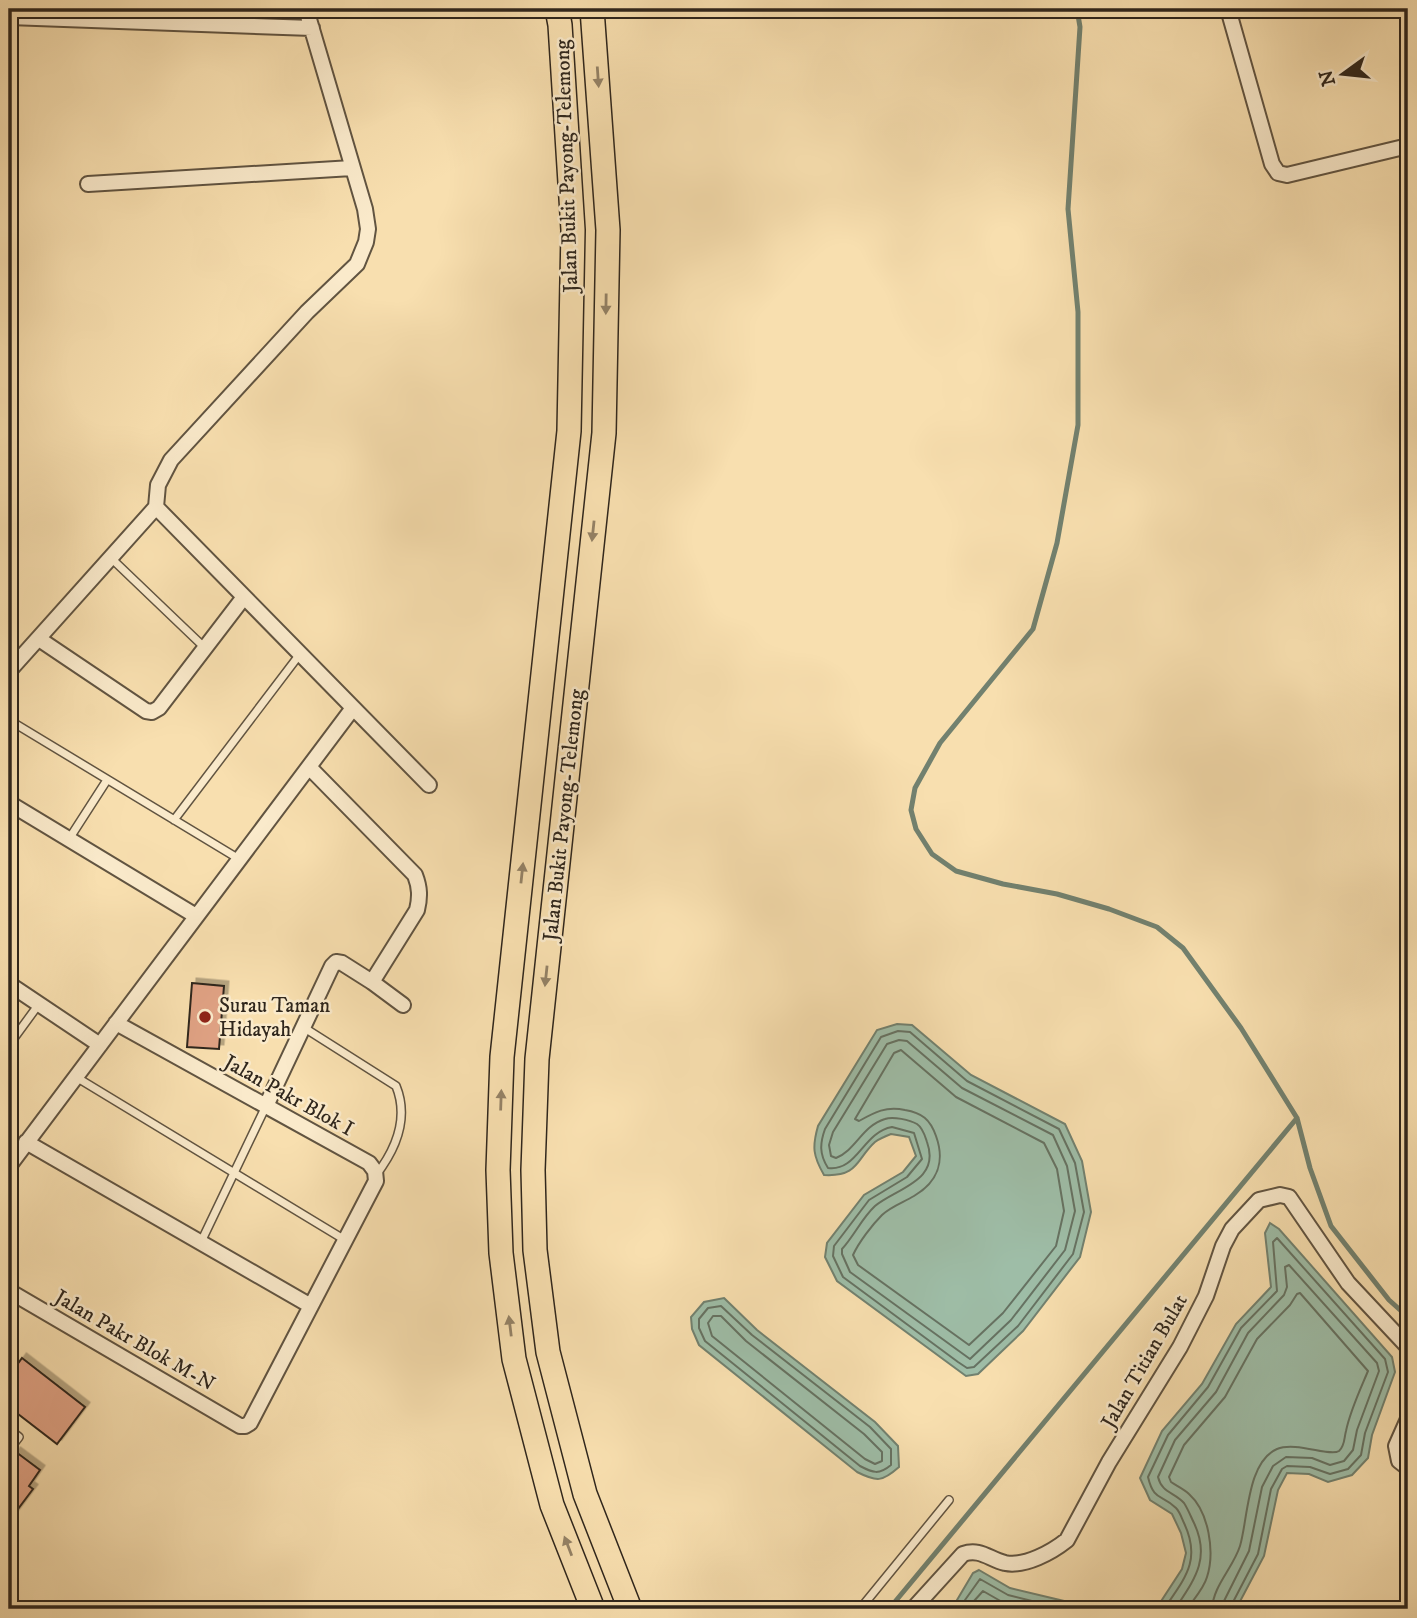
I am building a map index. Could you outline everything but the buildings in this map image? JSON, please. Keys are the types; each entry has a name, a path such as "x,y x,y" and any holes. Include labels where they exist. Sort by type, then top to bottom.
{"highway":[{"name":"Jalan Bukit Payong-Telemong","path":"557,9 573,230 569,431 502,1057 498,1170 501,1253 514,1359 552,1505 593,1609"},
{"name":"Jalan Bukit Payong-Telemong","path":"592,9 608,230 604,433 537,1059 533,1170 535,1250 548,1352 585,1494 631,1609"}],"street":[{"path":"9,671 156,507 158,485 171,460 362,256 368,229 306,9"},
{"path":"1228,9 1272,164 1278,173 1287,175 1408,146"},
{"path":"9,17 312,28"},
{"path":"88,184 352,168"},
{"path":"156,507 429,785"},
{"path":"39,639 146,711 152,712 159,708 244,597"},
{"path":"9,1166 353,708"},
{"path":"309,767 415,875 419,886 417,910 372,982"},
{"path":"9,803 196,916"},
{"path":"266,1106 336,962 342,962 404,1005"},
{"path":"9,984 100,1045"},
{"name":"Jalan Pakr Blok I","path":"116,1023 266,1106 372,1169"},
{"path":"26,1142 311,1306 376,1181 372,1169"},
{"name":"Jalan Titian Bulat","path":"913,1609 963,1554 978,1552 1003,1562 1015,1562 1033,1558 1067,1540 1109,1462 1180,1347 1206,1296 1223,1246 1233,1228 1259,1200 1280,1195 1289,1197 1348,1283 1408,1347"},
{"name":"Jalan Pakr Blok M-N","path":"9,1291 240,1426 250,1423 311,1306"},
{"path":"1408,1419 1396,1446 1399,1461 1408,1468"}],"lane":[{"path":"112,559 205,648"},
{"path":"174,820 300,654"},
{"path":"9,720 239,859"},
{"path":"69,840 107,780"},
{"path":"9,1045 39,1004"},
{"path":"303,1027 396,1086 402,1112 399,1130 391,1154 372,1169"},
{"path":"76,1077 345,1240"},
{"path":"201,1243 266,1106"},
{"path":"9,1429 19,1437 9,1450"},
{"path":"860,1609 949,1500"}],"water":[{"path":"897,1024 912,1025 971,1075 1065,1124 1082,1161 1091,1212 1080,1257 1023,1331 978,1374 966,1376 837,1281 825,1257 827,1243 864,1195 903,1172 916,1156 909,1137 891,1134 875,1142 851,1170 824,1175 815,1151 818,1126 877,1030"},
{"path":"1270,1223 1279,1229 1392,1357 1395,1372 1372,1435 1368,1458 1352,1475 1328,1482 1309,1474 1287,1473 1278,1490 1264,1556 1236,1609 1156,1609 1182,1569 1186,1553 1172,1514 1150,1500 1140,1478 1162,1431 1202,1384 1236,1324 1271,1287 1265,1233"},
{"path":"724,1298 757,1330 875,1422 898,1446 899,1467 879,1479 857,1472 699,1345 692,1329 691,1317 704,1302"},
{"path":"979,1570 1010,1588 1064,1601 1076,1609 962,1609 957,1600 973,1573"}],"waterway":[{"path":"1077,9 1080,27 1068,209 1078,312 1078,425 1057,543 1033,629 940,743 915,788 911,810 916,829 932,854 956,871 1109,909 1157,927 1183,948 1241,1028 1297,1118 1310,1168 1331,1226 1389,1300 1408,1317"},
{"path":"889,1609 1297,1118"}],"place":[{"name":"Surau Taman Hidayah","path":"205,1017"}]}
